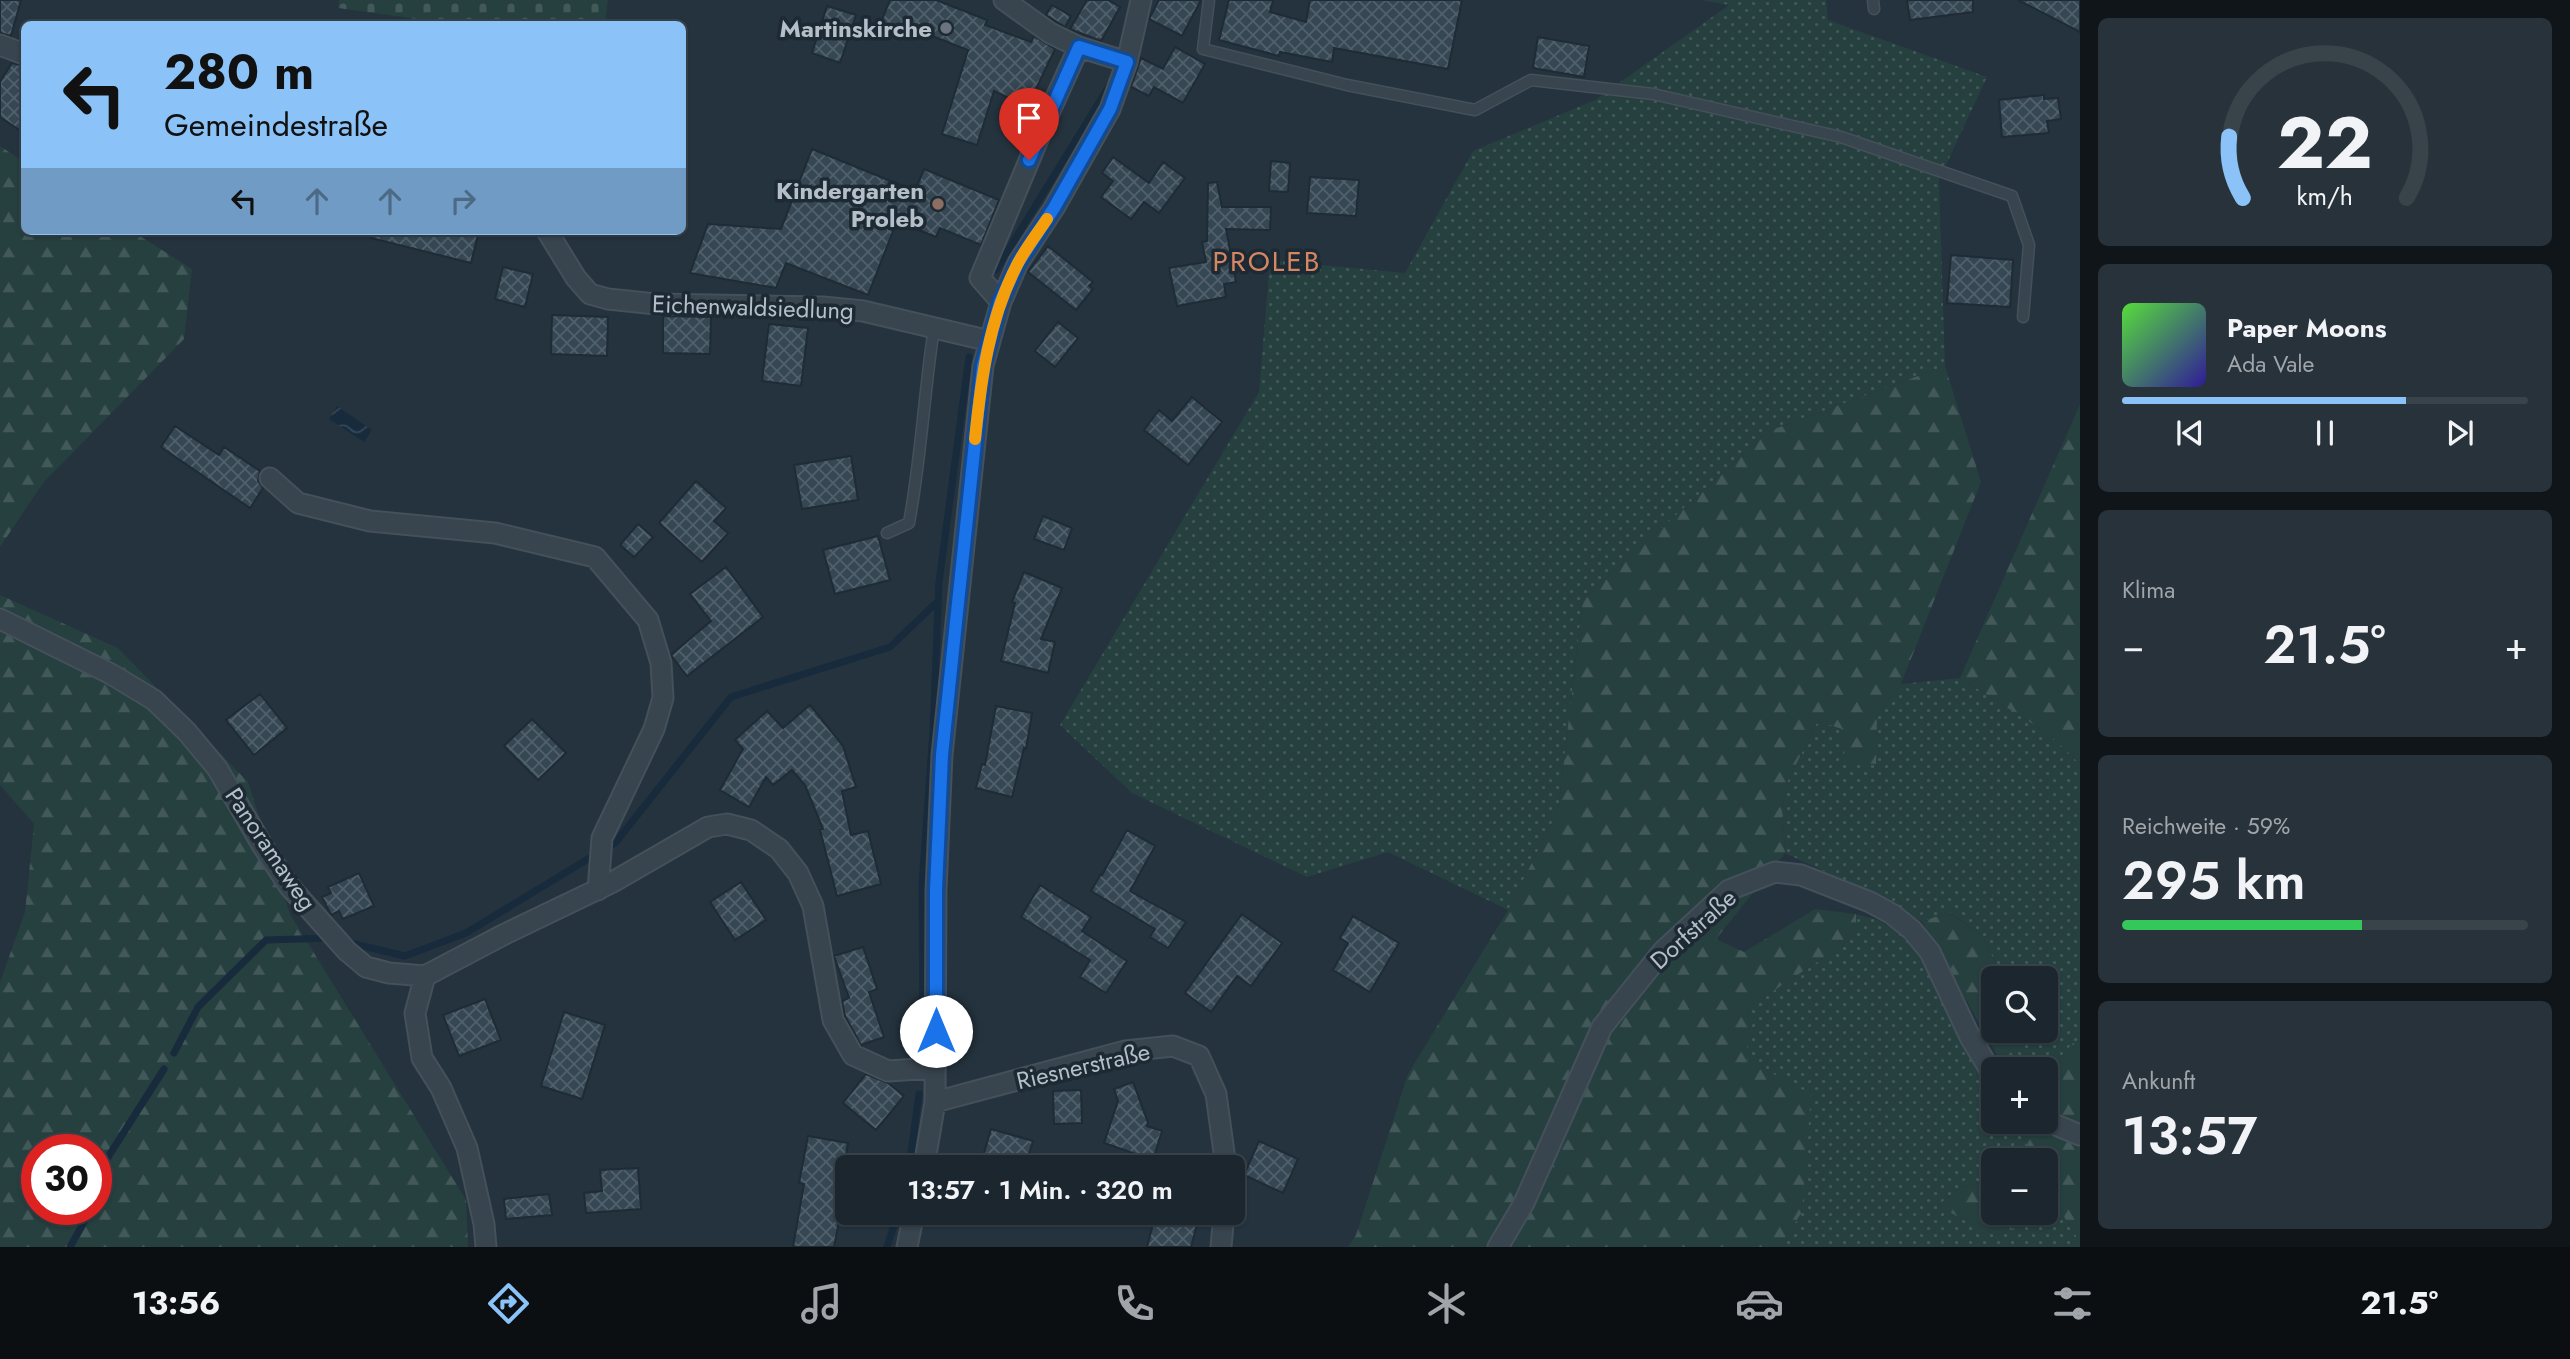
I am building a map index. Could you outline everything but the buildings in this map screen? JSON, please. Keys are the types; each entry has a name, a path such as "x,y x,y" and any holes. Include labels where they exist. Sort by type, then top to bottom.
{"street":[{"path":"1004,0 1049,33 1079,47 1119,59"},
{"path":"926,1155 935,1102 936,890 942,755 982,379 1000,302 1018,263 1054,208 1110,109 1119,59 1141,0"},
{"path":"0,45 21,53"},
{"path":"1000,302 980,278 1079,47"},
{"name":"Eichenwaldsiedlung","path":"549,235 576,278 590,294 608,299 656,304 823,307 863,311 990,341"},
{"path":"270,478 298,503 370,521 495,533 595,557 648,620 661,663 663,698 654,729 602,838 599,883"},
{"name":"Panoramaweg","path":"0,619 111,674 154,700 217,768 289,886 347,951 366,967 388,973 425,976"},
{"path":"486,1247 484,1224 467,1148 440,1088 422,1058 415,1013 425,976 708,827 727,824 751,830 779,849 798,873 813,906 833,1020 853,1055 888,1071 934,1068"},
{"name":"Dorfstraße","path":"1498,1247 1524,1203 1602,1027 1663,951 1729,890 1776,873 1801,875 1860,898 1892,914 1912,930 1930,952 1982,1057"},
{"name":"Riesnerstraße","path":"935,1102 1125,1051 1173,1046 1199,1056 1216,1094 1224,1155"},
{"path":"2058,1126 2080,1135"},
{"path":"907,1247 912,1225"},
{"path":"1221,1247 1223,1225"}],"lane":[{"path":"1209,0 1203,49 1347,85 1475,110 1531,80 1653,94 1841,137 2012,196 2029,245 2023,317"},
{"path":"887,533 909,523 934,328"}],"green space":[{"path":"339,0 608,0 605,21 426,21 338,8"},
{"path":"1700,0 1826,0 1828,20 1987,77 1939,180 1945,366 1769,431 1583,599 1558,811 1508,910 1388,852 1307,877 1132,793 1060,725 1259,392 1270,260 1405,273 1473,151 1595,100 1729,5"},
{"path":"0,146 21,160 21,235 138,235 192,269 184,339 43,483 0,547"},
{"path":"1945,366 1981,482 1901,684 1877,715 1876,764 1845,761 1842,729 1818,721 1787,782 1782,809 1785,853 1716,939 1744,952 1815,909 1856,914 1856,932 1843,945 1749,1007 1747,1060 1811,1094 1802,1212 1779,1247 1348,1247 1356,1235 1408,1074 1508,910 1558,811 1583,599 1769,431"},
{"path":"2080,404 2080,764 2050,735 1960,678"},
{"path":"0,595 118,648 248,782 290,914 466,1200 468,1247 0,1247 0,982 25,912 34,824 0,785"},
{"path":"1960,678 2050,735 2080,764 2080,1043 2073,1043 2058,1060 2058,1057 2017,1056 2012,1043 2058,1043 2058,966 1997,966 1982,936 1949,912 1922,922 1894,904 1785,853 1782,809 1787,782 1818,721 1842,728 1875,763 1877,715 1901,684"},
{"path":"1948,912 1982,936 1997,966 1981,966 1981,1026 1922,922"},
{"path":"1856,914 1878,920 1899,933 1919,951 1981,1074 1981,1134 2020,1134 2029,1148 1981,1148 1981,1182 1960,1188 1937,1206 1997,1236 2020,1225 2058,1225 2058,1216 2063,1215 2080,1242 2080,1247 1779,1247 1802,1212 1746,1060 1749,1007 1843,945 1856,932"},
{"path":"1990,1043 2013,1043 2021,1057 1998,1057"},
{"path":"2073,1043 2080,1043 2080,1242 2063,1215 2058,1216 2058,1148 2029,1148 2020,1134 2058,1134 2058,1060"},
{"path":"1981,1182 1981,1225 2020,1225 1997,1236 1937,1206 1960,1188"}],"water":[{"path":"337,406 372,430 364,442 329,419"}],"waterway":[{"path":"996,270 1109,86"},
{"path":"923,1032 922,885 933,732 939,582 969,357"},
{"path":"346,942 405,956 466,933 616,842 731,697 890,647 938,601"},
{"path":"174,1053 198,1007 266,940 331,938"},
{"path":"112,1151 164,1069"},
{"path":"911,1155 919,1094"},
{"path":"70,1247 82,1225"},
{"path":"887,1247 894,1225"}],"slow traffic":[{"path":"975,439 983,366 1000,302 1018,263 1047,219"}],"place":[{"name":"Martinskirche","path":"946,28"},
{"name":"Kindergarten Proleb","path":"938,204"}],"district":[{"name":"PROLEB","path":"1267,261"}],"route":[{"path":"936,1031 936,890 942,755 983,366 1000,302 1018,263 1054,208 1110,109 1127,62 1079,47 1029,160"}]}
